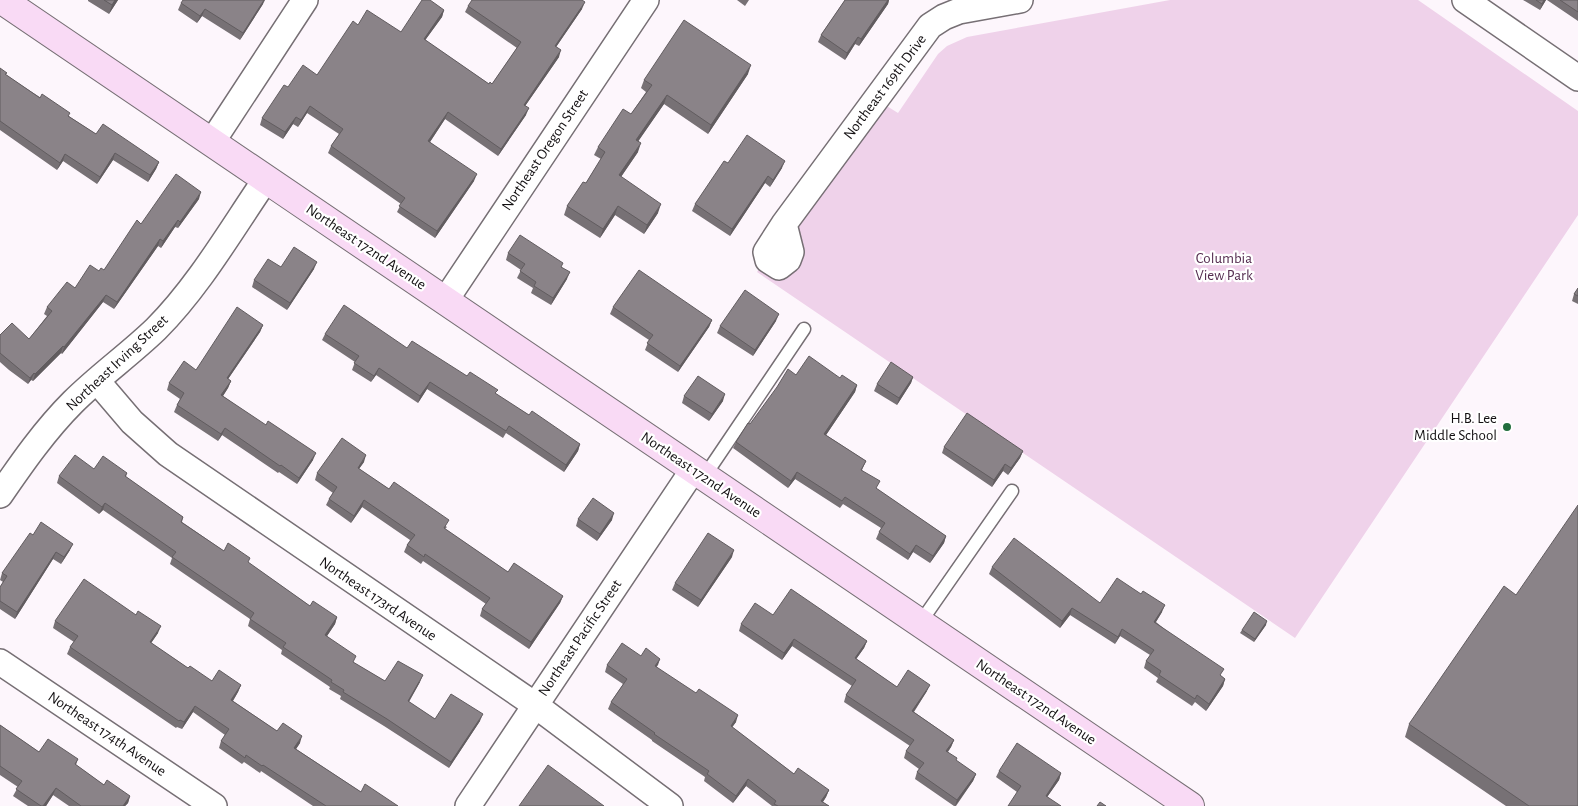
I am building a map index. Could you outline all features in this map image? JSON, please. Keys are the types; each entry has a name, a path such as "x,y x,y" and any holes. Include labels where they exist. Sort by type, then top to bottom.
{"street":[{"name":"Northeast 172nd Avenue","path":"2,0 1190,806"},
{"path":"212,142 305,0"},
{"name":"Northeast Oregon Street","path":"444,301 646,0"},
{"name":"Northeast 169th Drive","path":"784,224 930,26 944,17 959,11 1020,0"},
{"path":"1465,0 1578,78"},
{"name":"Northeast Irving Street","path":"0,495 28,455 73,402 156,329 182,300 209,264 266,179"},
{"name":"Northeast 173rd Avenue","path":"97,381 132,422 168,454 535,705 670,806"},
{"name":"Northeast Pacific Street","path":"468,806 535,705 698,473"},
{"name":"Northeast 174th Avenue","path":"0,662 214,806"}],"lane":[{"path":"698,473 804,329"},
{"path":"920,623 1012,490"}],"green space":[{"name":"Columbia View Park","path":"1170,0 1418,0 1578,111 1578,215 1295,638 757,272 874,98 898,113 938,54 947,46 967,37"}],"building":[{"path":"104,0 115,0 112,5"},
{"path":"183,0 264,0 243,33 205,9 200,16 181,3"},
{"path":"422,0 430,0 444,10 424,39 489,84 490,82 492,84 521,42 468,6 472,0 582,0 585,2 555,46 561,50 524,105 529,108 501,149 448,112 428,141 477,174 437,231 399,206 405,198 331,146 343,129 310,106 301,120 296,117 285,132 262,118 284,85 288,87 303,65 317,75 353,21 358,25 367,10 401,32"},
{"path":"845,0 888,0 861,39 858,37 847,53 821,35"},
{"path":"1536,0 1544,0 1542,4"},
{"path":"1560,0 1578,0 1578,12"},
{"path":"684,20 751,65 711,125 667,95 636,140 641,143 619,175 661,204 647,225 618,206 603,229 567,206 583,182 586,183 605,152 598,147 623,109 631,114 652,85 644,80"},
{"path":"0,68 7,73 5,74 40,98 42,94 70,113 68,116 96,134 103,124 159,162 150,175 115,153 100,177 65,154 60,163 0,121"},
{"path":"747,135 785,161 773,180 768,176 732,229 695,204 724,161 728,163"},
{"path":"176,174 201,192 180,222 178,220 163,241 160,239 117,302 106,295 64,347 30,378 0,353 0,335 12,323 29,339 52,311 47,307 67,282 75,288 90,265 99,271 101,268 104,270 137,220 141,224"},
{"path":"520,235 563,263 561,267 570,272 553,298 534,286 536,282 520,271 525,264 508,253"},
{"path":"294,247 317,262 290,303 254,280 268,259 281,267"},
{"path":"639,270 712,320 680,366 647,343 653,335 613,307"},
{"path":"1578,288 1578,296 1574,294"},
{"path":"745,290 779,314 755,350 720,326"},
{"path":"344,305 407,348 412,341 467,376 470,372 498,390 495,393 529,415 532,411 580,444 566,465 509,426 506,431 430,382 420,396 379,368 374,376 354,363 359,356 325,334"},
{"path":"237,307 263,325 227,378 231,381 221,395 266,425 268,421 316,453 299,478 225,428 221,434 177,405 184,393 169,383 184,361 196,370"},
{"path":"809,356 840,378 842,375 857,385 824,434 866,461 861,470 880,481 876,488 946,536 933,556 916,545 910,554 879,532 885,523 845,497 842,501 797,472 791,481 736,442 788,369 796,375"},
{"path":"891,362 913,377 899,398 877,384"},
{"path":"698,376 725,394 712,414 684,396"},
{"path":"967,413 1023,451 1011,468 1005,464 994,480 944,447"},
{"path":"342,438 366,455 358,468 389,489 394,482 449,520 444,528 508,572 514,563 563,596 531,642 482,609 490,598 425,554 424,557 407,545 415,535 364,500 354,516 329,499 337,487 317,473"},
{"path":"75,455 94,469 103,456 127,473 125,476 183,517 181,522 224,551 228,543 250,558 248,562 310,606 313,601 337,617 325,635 356,656 353,662 385,681 398,661 423,675 408,701 435,719 451,694 483,714 451,762 343,692 344,690 331,682 332,680 283,647 286,643 250,619 254,613 172,557 176,552 105,503 102,507 59,476"},
{"path":"593,498 614,513 600,534 578,519"},
{"path":"1578,505 1578,806 1529,806 1409,724 1504,586 1516,595"},
{"path":"41,522 73,544 64,557 56,552 17,612 0,601 0,587 7,576 2,573 30,533 33,535"},
{"path":"708,533 734,550 701,600 675,583"},
{"path":"1014,538 1100,603 1117,578 1141,594 1143,591 1165,605 1154,622 1224,669 1220,675 1225,679 1209,704 1197,695 1195,699 1159,675 1161,671 1146,661 1154,650 1122,629 1118,637 1072,608 1062,621 992,567"},
{"path":"84,579 136,615 138,611 161,626 150,642 188,668 190,666 212,681 219,670 241,685 231,700 277,731 283,723 302,736 294,748 361,792 365,784 398,806 326,806 246,755 245,758 221,741 229,729 195,706 184,722 179,721 70,647 78,636 55,621"},
{"path":"791,589 867,641 855,658 897,687 908,670 930,685 912,711 954,740 946,751 976,774 957,800 917,772 924,763 906,751 914,740 846,695 856,680 794,639 784,653 741,624 755,603 773,615"},
{"path":"1254,612 1267,621 1255,639 1242,630"},
{"path":"622,643 641,656 646,648 660,659 655,666 696,693 699,689 738,715 731,726 794,774 798,768 829,790 821,801 829,806 778,806 774,804 776,801 748,779 736,796 707,774 709,771 611,702 627,679 607,665"},
{"path":"0,725 39,752 48,739 78,759 75,764 104,785 107,780 130,796 123,806 81,806 56,788 43,806 41,806 16,789 22,781 0,766"},
{"path":"1017,743 1061,773 1046,796 1061,806 1008,806 1021,786 999,771"},
{"path":"548,765 604,806 519,806"},
{"path":"1100,802 1106,806 1097,806"}],"place":[{"name":"H.B. Lee Middle School","path":"1507,427"}]}
